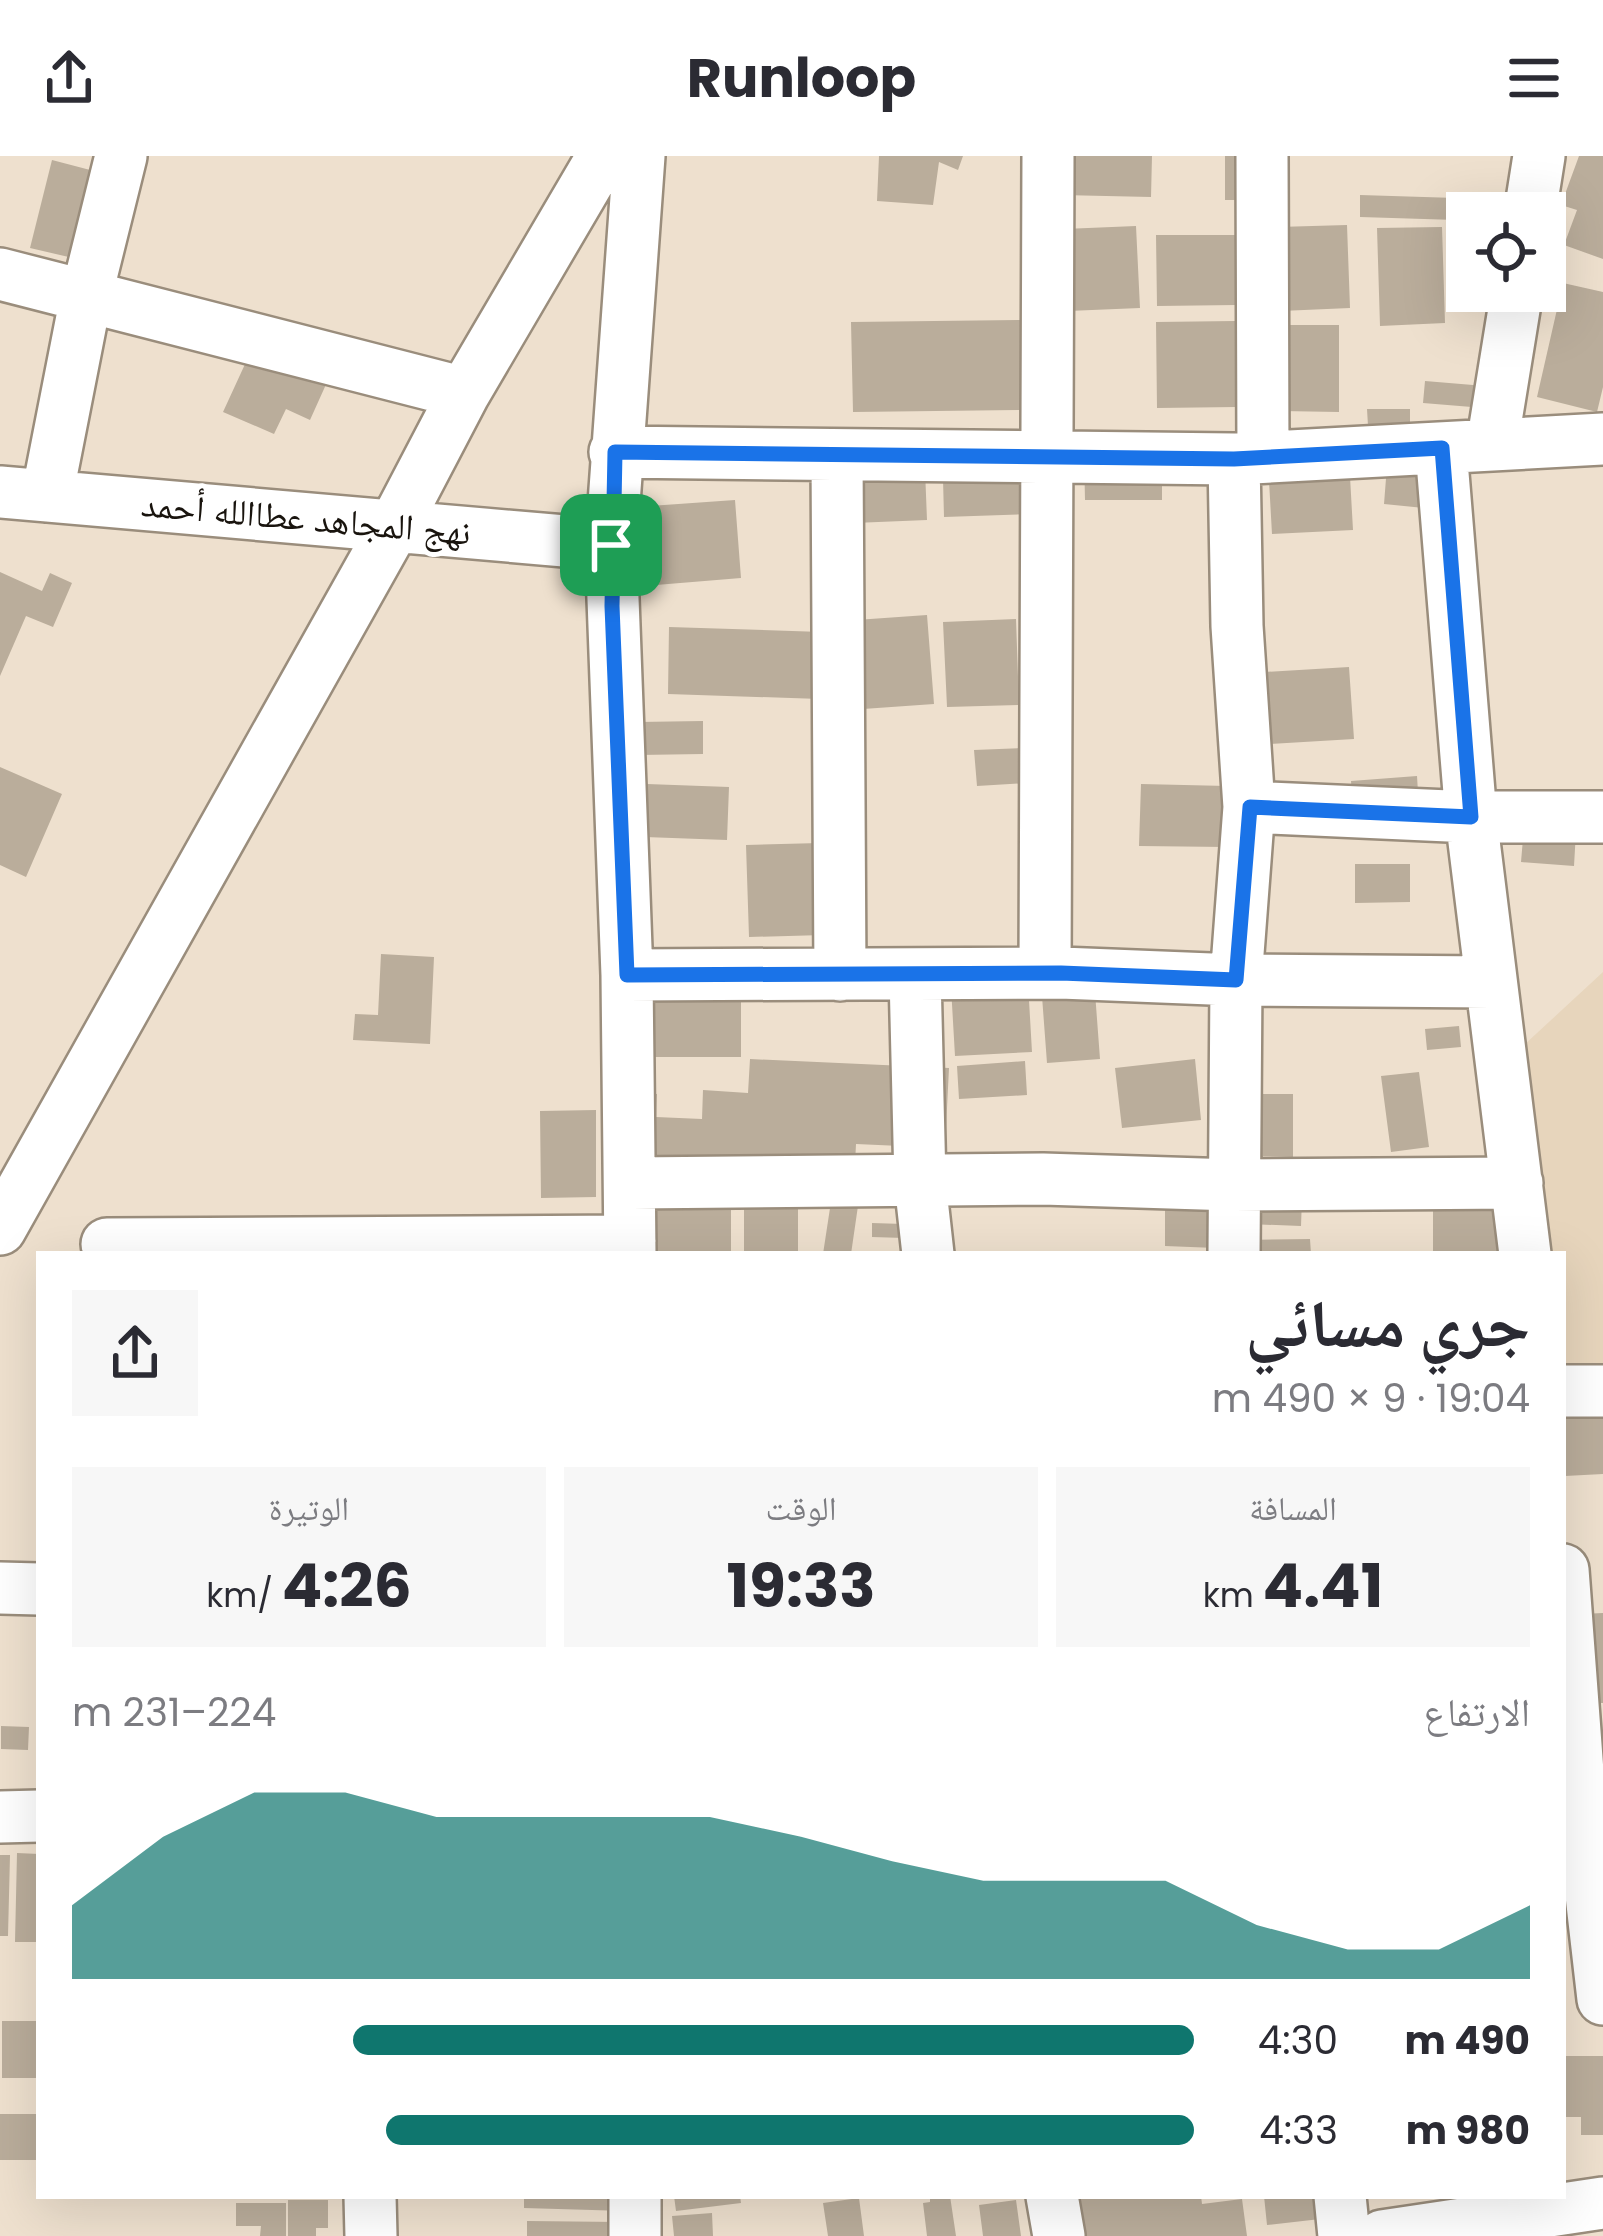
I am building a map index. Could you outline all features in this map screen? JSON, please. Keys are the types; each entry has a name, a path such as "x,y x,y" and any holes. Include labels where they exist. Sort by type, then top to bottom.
{"street":[{"path":"23,494 86,297 121,156"},
{"path":"0,1229 395,525 464,393 602,156"},
{"path":"107,1244 630,1248 627,975 611,545 639,156"},
{"path":"1046,973 1048,156"},
{"path":"1234,1251 1236,980 1250,807 1237,626 1262,156"},
{"path":"1533,192 1539,156"},
{"path":"0,274 464,393"},
{"path":"1492,445 1514,312"},
{"path":"615,452 1248,458 1603,439"},
{"path":"1442,448 1471,817 1525,1251"},
{"path":"837,455 840,975"},
{"name":"نهج المجاهد عطاالله أحمد","path":"23,494 611,545"},
{"path":"1250,807 1471,817 1603,817"},
{"path":"627,975 1046,973 1491,982"},
{"path":"915,976 920,1182 928,1251"},
{"path":"632,1184 1043,1180 1234,1186 1517,1184"},
{"path":"1566,1391 1603,1391"},
{"path":"0,1588 36,1588"},
{"path":"1566,2005 1603,2000 1572,1799 1574,1595"},
{"path":"0,1816 36,1816"},
{"path":"370,2199 370,2236"},
{"path":"635,2199 635,2236"},
{"path":"1053,2199 1059,2236"},
{"path":"1340,2199 1344,2236"},
{"path":"1382,2236 1603,2203"}],"shaded area":[{"path":"1603,972 1603,1370 1566,1370 1566,1251 1541,1251 1523,1046"}],"building":[{"path":"879,156 963,156 958,170 939,162 933,205 877,201"},
{"path":"1062,156 1152,156 1151,197 1061,195"},
{"path":"1225,156 1273,156 1274,200 1225,200"},
{"path":"1579,156 1603,156 1603,259 1566,246 1577,210 1566,207 1566,192"},
{"path":"52,160 94,171 73,258 30,248"},
{"path":"1360,195 1446,198 1446,220 1360,217"},
{"path":"1347,225 1350,308 1281,311 1278,227"},
{"path":"1136,226 1140,308 1068,311 1064,229"},
{"path":"1442,227 1445,323 1380,326 1377,228"},
{"path":"1156,235 1235,235 1236,305 1157,306"},
{"path":"1566,284 1603,292 1603,387 1597,412 1537,397 1556,312 1566,312"},
{"path":"1022,320 1024,410 853,412 851,322"},
{"path":"1235,321 1236,407 1157,408 1156,322"},
{"path":"1281,325 1339,325 1339,412 1281,411"},
{"path":"258,336 328,380 310,420 286,409 274,434 223,412"},
{"path":"1425,381 1485,386 1484,408 1423,403"},
{"path":"1367,409 1410,409 1410,426 1368,426"},
{"path":"1028,438 1031,514 944,517 942,440"},
{"path":"1348,441 1353,530 1272,534 1267,445"},
{"path":"924,444 927,520 854,523 851,446"},
{"path":"1162,453 1162,500 1085,500 1084,454"},
{"path":"1388,453 1439,458 1434,509 1384,504"},
{"path":"735,500 741,578 656,585 650,506"},
{"path":"0,572 42,591 50,573 72,583 53,627 26,616 0,676"},
{"path":"927,615 934,704 863,709 856,620"},
{"path":"1016,619 1019,705 947,707 943,622"},
{"path":"669,627 822,632 820,699 668,694"},
{"path":"1349,667 1354,739 1268,744 1264,672"},
{"path":"703,721 703,754 639,755 638,722"},
{"path":"1025,748 1027,783 977,786 974,750"},
{"path":"0,767 62,794 26,877 0,865"},
{"path":"1417,776 1420,825 1355,830 1351,781"},
{"path":"647,784 729,787 727,840 645,837"},
{"path":"1141,784 1227,786 1226,847 1139,846"},
{"path":"1524,827 1576,831 1574,866 1521,862"},
{"path":"820,843 823,935 749,937 746,845"},
{"path":"1355,864 1410,864 1410,902 1355,903"},
{"path":"381,954 434,957 430,1044 353,1040 355,1014 378,1015"},
{"path":"1094,979 1100,1059 1047,1063 1041,983"},
{"path":"1028,983 1032,1052 955,1056 951,987"},
{"path":"741,984 741,1057 650,1057 650,985"},
{"path":"1459,1026 1461,1047 1427,1050 1425,1029"},
{"path":"750,1059 949,1068 945,1148 856,1144 855,1164 634,1154 637,1093 657,1094 656,1117 702,1119 703,1090 748,1093"},
{"path":"1195,1059 1201,1120 1122,1128 1115,1068"},
{"path":"1025,1061 1027,1095 959,1099 957,1066"},
{"path":"1419,1072 1429,1147 1391,1152 1381,1076"},
{"path":"1246,1094 1293,1094 1293,1157 1245,1156"},
{"path":"596,1110 596,1197 541,1198 540,1111"},
{"path":"652,1191 731,1191 731,1251 652,1251"},
{"path":"832,1195 859,1199 851,1251 823,1251"},
{"path":"1165,1196 1217,1197 1216,1248 1165,1246"},
{"path":"744,1198 798,1198 798,1251 744,1251"},
{"path":"1250,1198 1302,1198 1301,1226 1249,1224"},
{"path":"1433,1198 1500,1199 1500,1251 1433,1251"},
{"path":"872,1223 936,1225 936,1239 872,1237"},
{"path":"1310,1239 1311,1251 1245,1251 1245,1240"},
{"path":"1603,1405 1603,1474 1566,1476 1566,1407"},
{"path":"1603,1613 1603,1703 1586,1703 1582,1614"},
{"path":"1,1726 29,1727 28,1750 1,1749"},
{"path":"17,1853 36,1854 36,1942 15,1942"},
{"path":"0,1855 10,1855 8,1936 0,1936"},
{"path":"2,2021 36,2021 36,2078 2,2078"},
{"path":"1566,2056 1603,2056 1603,2135 1581,2135 1581,2117 1566,2117"},
{"path":"0,2114 36,2114 36,2160 0,2160"},
{"path":"524,2199 626,2199 626,2211 524,2208"},
{"path":"674,2199 740,2199 741,2203 676,2211"},
{"path":"859,2199 864,2236 828,2236 823,2203"},
{"path":"950,2199 956,2236 927,2236 923,2203"},
{"path":"1071,2199 1201,2199 1202,2204 1242,2199 1247,2236 1076,2236"},
{"path":"1264,2199 1327,2199 1329,2218 1267,2225"},
{"path":"288,2200 328,2200 328,2228 316,2228 316,2236 288,2236"},
{"path":"1016,2200 1021,2236 983,2236 979,2205"},
{"path":"236,2203 286,2203 286,2236 260,2236 261,2226 236,2226"},
{"path":"712,2213 713,2236 674,2236 672,2216"},
{"path":"527,2221 620,2222 620,2236 527,2236"}],"route":[{"path":"1442,448 1471,817 1250,807 1236,980 1061,973 627,975 611,545 615,452 1234,459 1442,448"}]}
